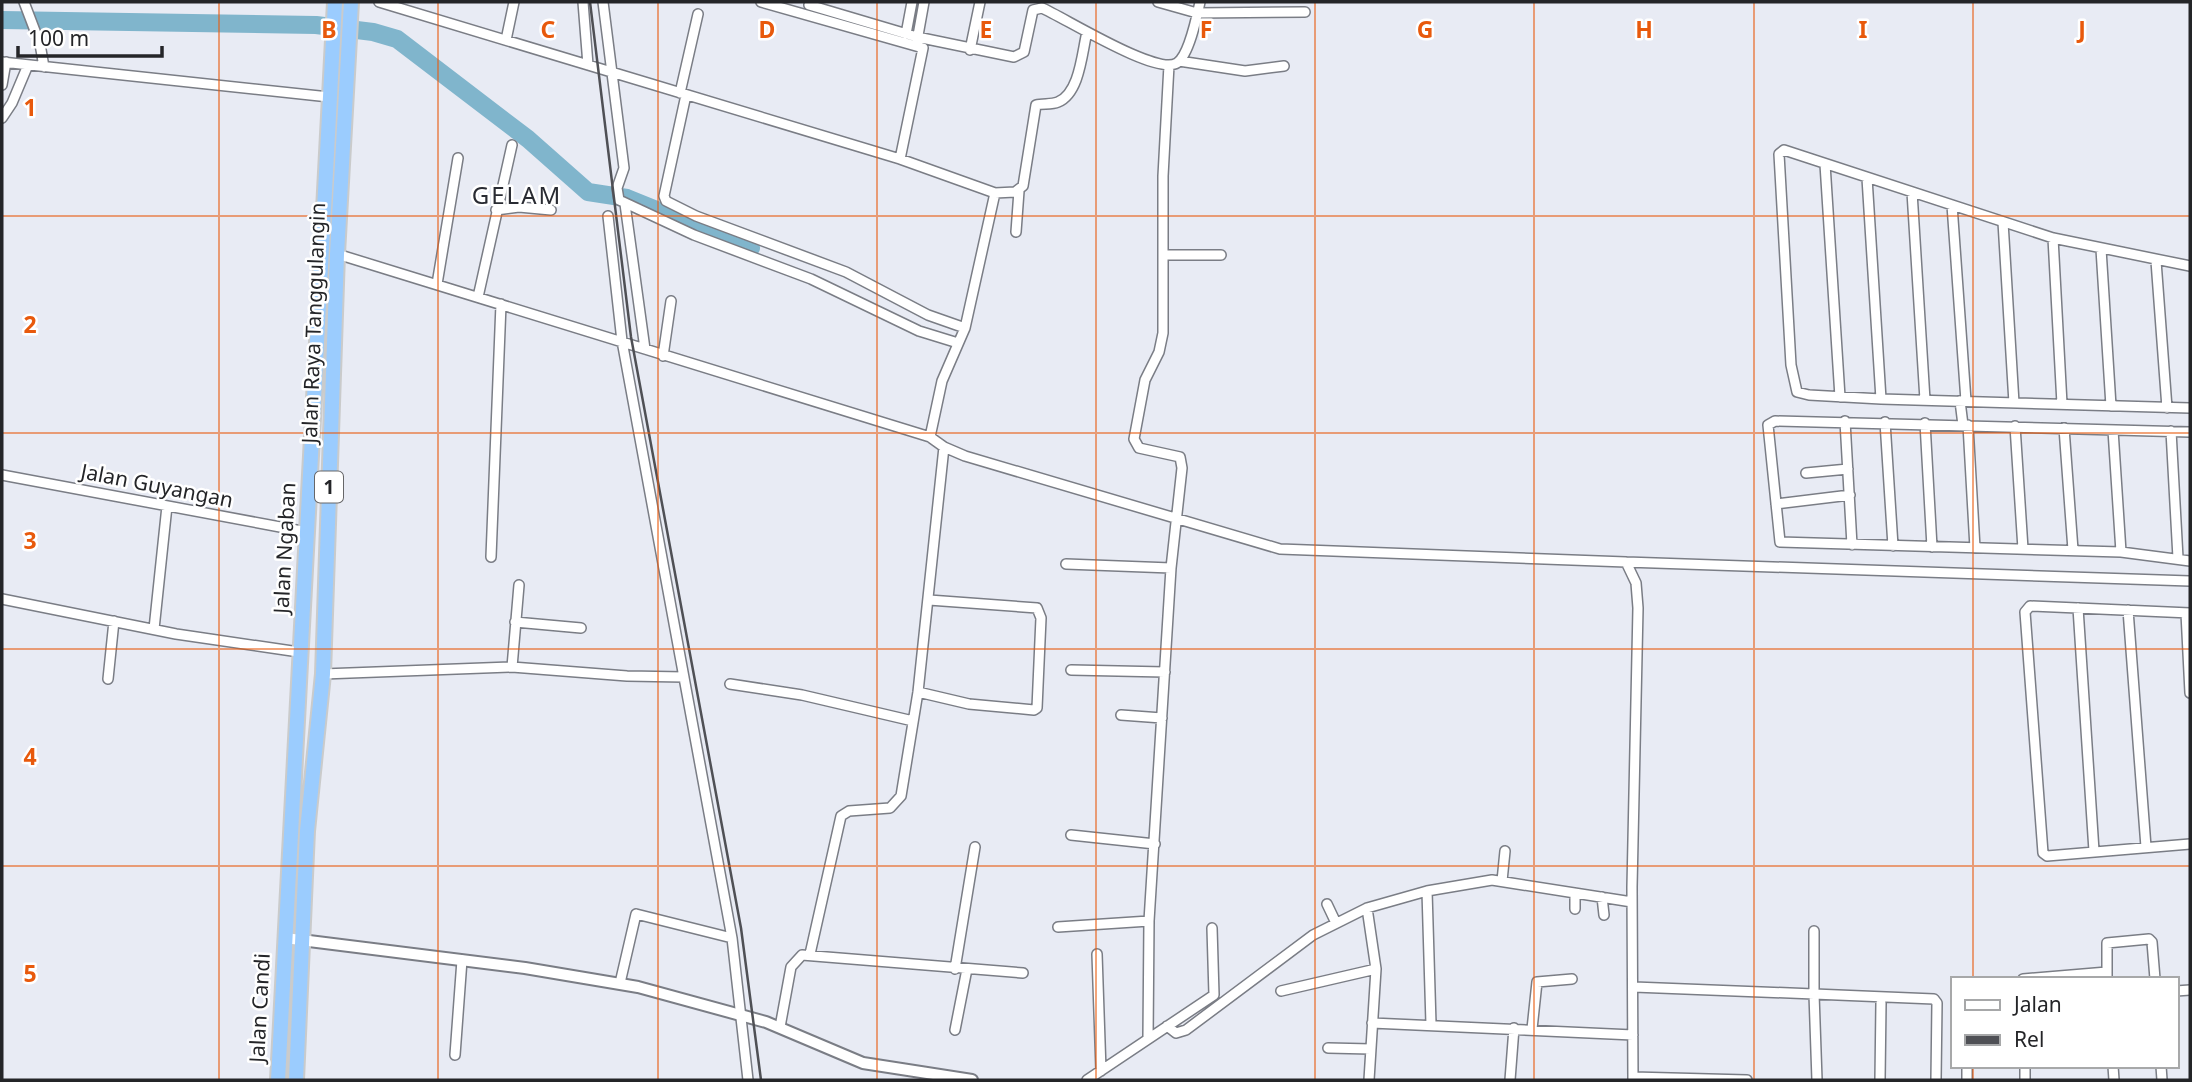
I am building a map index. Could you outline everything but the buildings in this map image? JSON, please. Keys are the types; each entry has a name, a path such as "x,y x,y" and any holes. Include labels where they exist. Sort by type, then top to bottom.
{"highway":[{"name":"Jalan Raya Tanggulangin","path":"301,939 307,831 323,674 337,254 351,2"},
{"name":"Jalan Ngaban","path":"285,938 335,8"},
{"name":"Jalan Candi","path":"278,1080 285,938"},
{"name":"Jalan Candi","path":"296,1080 301,939"}],"street":[{"path":"24,2 44,67"},
{"path":"379,2 399,4 506,40 900,159 995,193 1019,191"},
{"path":"506,40 514,2"},
{"path":"583,2 588,65"},
{"path":"603,2 624,167 620,199 645,349"},
{"path":"761,2 920,43 1018,57 1024,52 1031,15 1036,8 1169,65 1179,61 1245,71 1284,66"},
{"path":"906,34 912,2"},
{"path":"900,159 920,43 924,2"},
{"path":"970,50 980,2"},
{"path":"1158,2 1197,13 1305,12"},
{"path":"1179,61 1200,2"},
{"path":"809,5 906,34 920,43"},
{"path":"698,14 664,196 666,201 696,216 846,272 928,315 965,329"},
{"path":"1016,232 1019,191 1025,177 1036,105 1058,102 1068,95 1074,85 1087,32"},
{"path":"21,83 2,81 4,62 329,97"},
{"path":"2,118 28,65"},
{"path":"1148,1039 1149,921 1171,567 1182,461 1175,454 1139,448 1134,439 1142,391 1157,357 1163,329 1163,176 1169,65"},
{"path":"478,297 512,145"},
{"path":"2190,267 2053,238 1784,150 1779,154 1794,388 1809,396 2190,408"},
{"path":"437,284 458,158"},
{"path":"1825,164 1840,397"},
{"path":"1867,178 1881,399"},
{"path":"1912,192 1925,400"},
{"path":"930,436 942,381 965,329 995,193"},
{"path":"620,199 694,235 811,279 919,331 959,342"},
{"path":"1952,205 1962,402 1975,548"},
{"path":"496,210 519,207 551,210"},
{"path":"608,216 622,341 732,938 748,1080"},
{"path":"2003,222 2014,403"},
{"path":"2053,238 2062,404"},
{"path":"2101,249 2110,406"},
{"path":"337,254 930,436 944,447 1070,489 1289,551 1629,569 2190,581"},
{"path":"1164,255 1221,255"},
{"path":"2156,261 2167,408"},
{"path":"663,356 671,300"},
{"path":"491,557 501,304"},
{"path":"2190,432 1844,421 1775,421 1768,425 1780,542 2121,552 2190,561"},
{"path":"1844,421 1852,545"},
{"path":"1885,422 1893,546"},
{"path":"1925,424 1932,547"},
{"path":"2015,426 2023,549"},
{"path":"2064,428 2073,550"},
{"path":"2113,430 2121,552"},
{"path":"2171,431 2178,558"},
{"path":"810,954 841,816 849,811 881,811 897,804 904,784 918,693 944,447"},
{"path":"1806,473 1849,469"},
{"name":"Jalan Guyangan","path":"2,475 307,532"},
{"path":"1776,504 1850,495"},
{"path":"154,629 167,506"},
{"path":"1066,564 1171,567"},
{"path":"1629,569 1638,608 1632,887 1633,1079 1747,1080"},
{"path":"512,667 519,586"},
{"path":"2,599 154,629 299,652"},
{"path":"918,693 968,704 1034,710 1037,708 1041,618 1037,608 929,600"},
{"path":"2190,693 2188,613 2030,606 2025,612 2042,852 2047,856 2190,844"},
{"path":"2078,608 2094,851"},
{"path":"2128,610 2146,848"},
{"path":"108,679 114,621"},
{"path":"515,622 580,628"},
{"path":"323,674 512,667 684,677"},
{"path":"1071,670 1166,673"},
{"path":"730,684 802,695 913,721"},
{"path":"1121,715 1163,718"},
{"path":"1071,835 1155,844"},
{"path":"955,969 975,847"},
{"path":"1503,874 1505,851"},
{"path":"1171,1029 1186,1030 1312,936 1332,915 1503,874 1575,894 1632,901"},
{"path":"1427,891 1431,1024"},
{"path":"1574,909 1575,894"},
{"path":"1602,897 1604,915"},
{"path":"1367,908 1376,969 1369,1080"},
{"path":"620,983 636,914 732,938"},
{"path":"1059,927 1149,921"},
{"path":"1087,1080 1148,1039 1171,1029 1215,993 1212,928"},
{"path":"1814,931 1816,1080"},
{"path":"285,938 620,983 780,1027 863,1063 972,1080"},
{"path":"2079,977 2107,976 2107,943 2149,939 2152,942 2155,977"},
{"path":"780,1027 791,967 797,958 810,954 1023,973"},
{"path":"1097,954 1101,1071"},
{"path":"455,1055 462,960"},
{"path":"955,1030 967,969"},
{"path":"1281,990 1376,969"},
{"path":"1532,1029 1537,982 1572,979"},
{"path":"1634,987 1936,1000 1936,1080"},
{"path":"1880,1080 1881,1003"},
{"path":"1372,1023 1633,1035"},
{"path":"1510,1080 1514,1028"},
{"path":"1328,1048 1371,1049"}],"waterway":[{"path":"2,20 316,25 373,32 397,39 528,139 588,192 627,198 751,248"}],"railway":[{"path":"590,2 631,337 741,928 761,1080"}],"district":[{"name":"GELAM","path":"517,196"}]}
